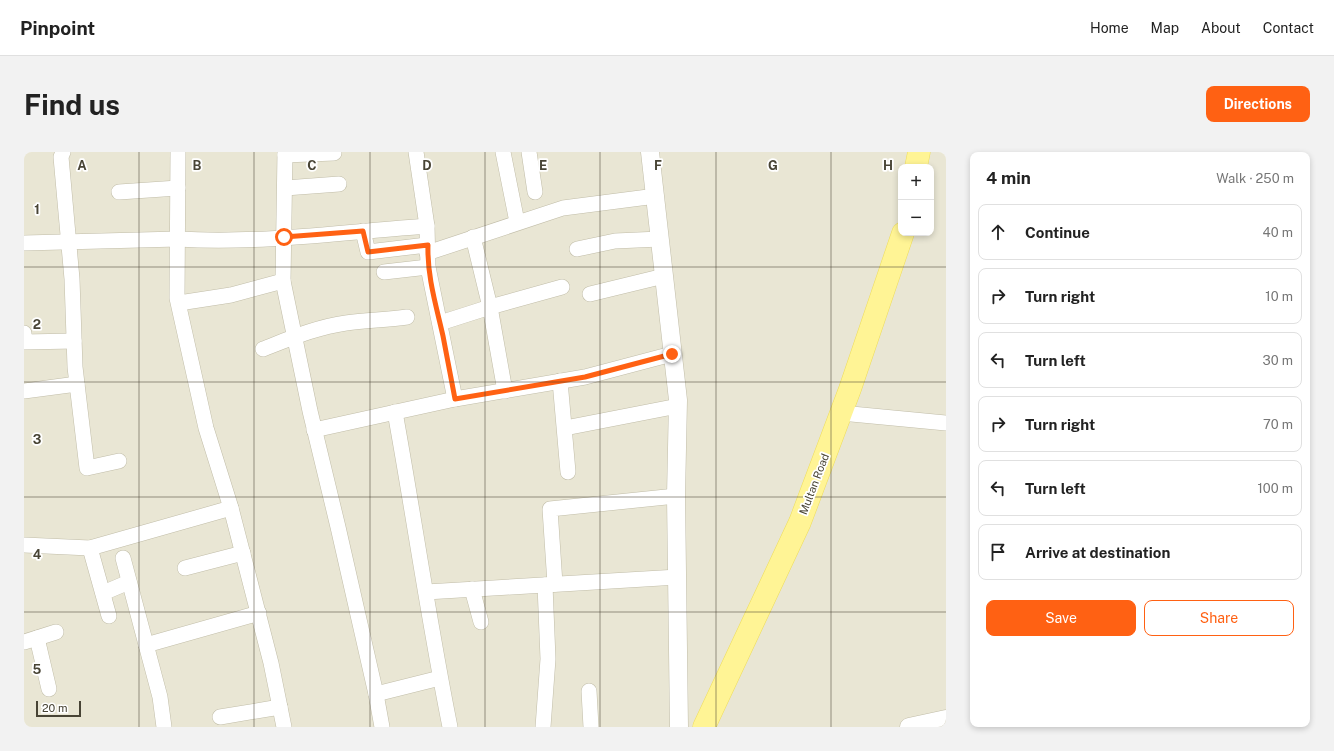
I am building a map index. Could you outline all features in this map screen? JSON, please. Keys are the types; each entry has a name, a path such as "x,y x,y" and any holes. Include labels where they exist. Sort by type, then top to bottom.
{"main road":[{"path":"917,164 919,152"},
{"name":"Multan Road","path":"704,727 800,522 841,413 902,236"}],"street":[{"path":"63,152 61,157 69,242 77,384 87,468 119,461"},
{"path":"178,152 179,304 206,428 231,508 243,553 284,727"},
{"path":"416,152 427,226 428,255 433,298 440,323 455,399"},
{"path":"503,152 517,222"},
{"path":"529,152 535,192"},
{"path":"650,152 678,406 676,496 679,727"},
{"path":"334,153 285,154 283,281 314,430 376,694 382,727"},
{"path":"284,188 339,184"},
{"path":"119,192 178,188"},
{"path":"384,272 473,237 563,208 656,196"},
{"path":"24,243 178,239 202,241 284,237 427,226"},
{"path":"363,231 368,252 428,255"},
{"path":"473,237 490,307 505,391"},
{"path":"577,249 615,241 660,239"},
{"path":"590,294 664,276"},
{"path":"179,304 231,295 283,281"},
{"path":"440,323 562,287"},
{"path":"263,349 294,337 345,323 378,322 407,317"},
{"path":"24,333 24,342 74,341"},
{"path":"314,430 455,399 585,377 672,354"},
{"path":"560,381 568,472"},
{"path":"24,391 77,384"},
{"path":"564,428 678,406"},
{"path":"395,412 440,678 450,727"},
{"path":"841,413 946,423"},
{"path":"543,727 548,659 550,509 676,496"},
{"path":"24,545 90,548 231,508"},
{"path":"90,548 109,616"},
{"path":"185,568 243,553"},
{"path":"123,558 160,697 164,727"},
{"path":"426,592 678,577"},
{"path":"103,593 129,582"},
{"path":"472,589 481,622"},
{"path":"146,645 258,613"},
{"path":"49,689 30,640 56,632"},
{"path":"376,694 440,678"},
{"path":"589,691 591,727"},
{"path":"220,716 280,707"},
{"path":"909,727 946,719"}],"shaded area":[{"path":"24,152 946,152 946,727 24,727"}],"route":[{"path":"284,237 363,231 368,252 428,245 427,262 433,298 443,335 455,399 585,377 672,354"}]}
